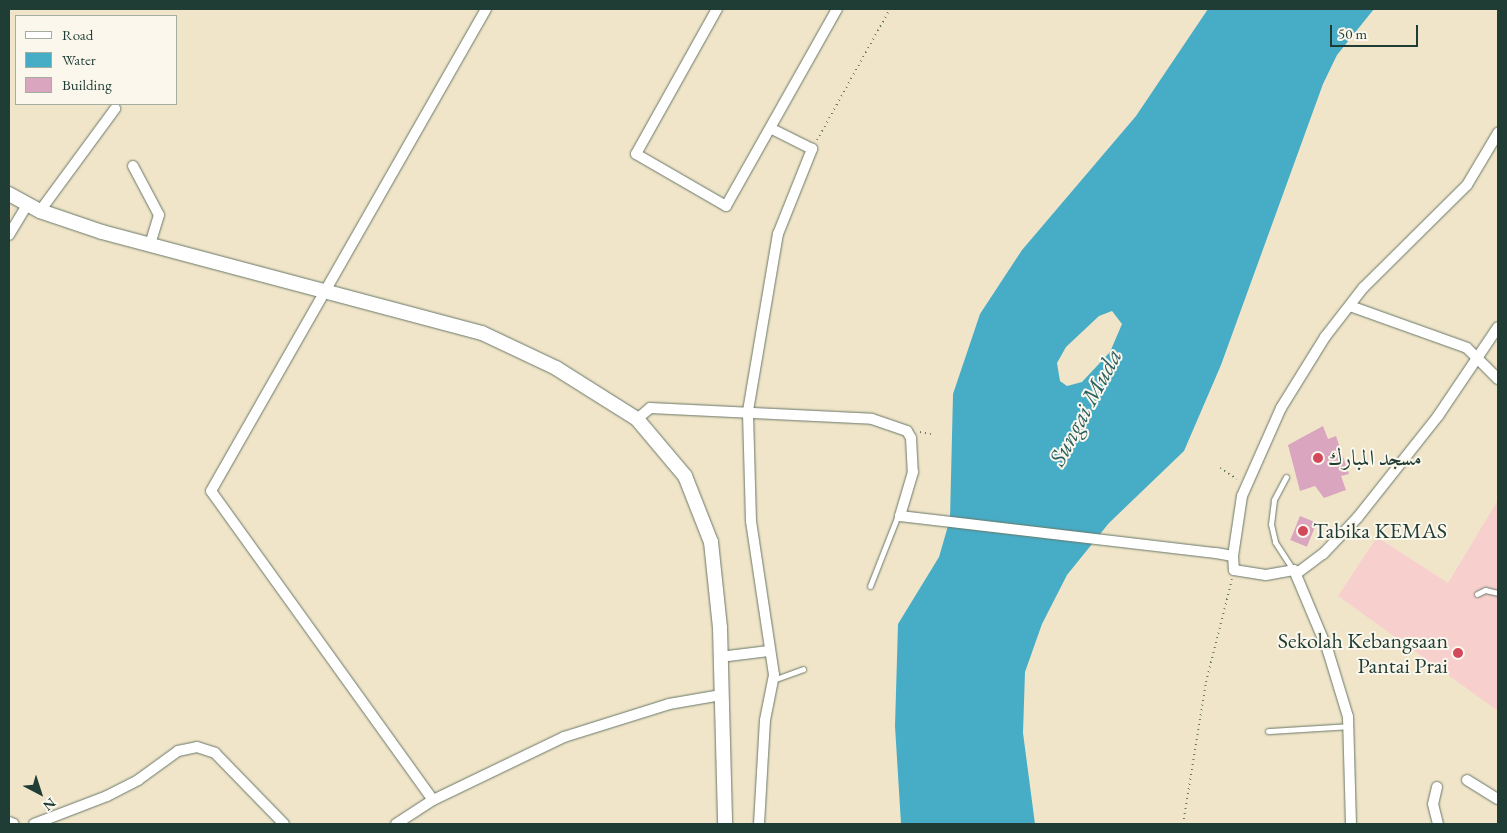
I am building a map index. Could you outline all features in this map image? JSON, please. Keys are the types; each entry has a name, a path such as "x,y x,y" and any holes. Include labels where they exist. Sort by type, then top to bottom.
{"street":[{"path":"433,800 211,491 323,290 486,9"},
{"path":"717,9 636,154 726,206 772,129 837,9"},
{"path":"9,235 115,109"},
{"path":"759,824 772,680 747,480 748,411 778,234 812,150 772,129"},
{"path":"1498,133 1467,185 1350,306 1281,408 1245,488 1233,556 1234,570 1266,575 1295,572 1323,554 1358,517 1438,416 1476,356 1498,327"},
{"path":"133,166 159,214 150,245"},
{"path":"9,194 33,208 150,245 482,333 556,368 637,419 685,476 709,536 716,580 722,695 725,824"},
{"path":"1350,306 1449,340 1476,356 1498,379"},
{"path":"637,419 650,408 872,418 907,431 914,458 898,515 1233,556"},
{"path":"1295,572 1328,651 1349,726 1352,824"},
{"path":"720,657 769,651"},
{"path":"396,824 433,800 573,734 669,704 722,695"},
{"path":"34,824 138,780 178,751 191,746 215,753 284,824"},
{"path":"1467,780 1498,799"},
{"path":"1437,786 1433,804 1438,824"},
{"path":"9,822 14,824"}],"lane":[{"path":"1286,476 1274,500 1271,524 1275,542 1295,572"},
{"path":"870,586 898,515"},
{"path":"1477,594 1485,590 1498,593"},
{"path":"772,680 803,669"},
{"path":"1268,731 1349,726"}],"path":[{"path":"812,150 890,9"},
{"path":"1220,468 1245,488"},
{"path":"1184,824 1206,682 1234,570"}],"shaded area":[{"name":"Sekolah Kebangsaan Pantai Prai","path":"1498,500 1498,711 1338,596 1377,537 1448,583"}],"water":[{"name":"Sungai Muda","path":"1208,9 1374,9 1337,55 1323,84 1221,365 1184,451 1109,523 1067,575 1042,624 1025,672 1023,733 1035,824 901,824 895,726 898,624 939,557 950,519 953,394 980,314 1022,250 1136,116","holes":["1112,311 1122,324 1110,352 1082,382 1067,386 1060,381 1057,363 1066,347 1099,316"]}],"building":[{"name":"مسجد المبارك","path":"1323,426 1328,439 1336,436 1349,474 1341,476 1346,490 1324,498 1315,486 1300,491 1288,445"},
{"name":"Tabika KEMAS","path":"1300,516 1317,523 1307,547 1290,540"}],"place":[{"name":"مسجد المبارك","path":"1318,458"},
{"name":"Tabika KEMAS","path":"1303,531"},
{"name":"Sekolah Kebangsaan Pantai Prai","path":"1458,653"}]}
